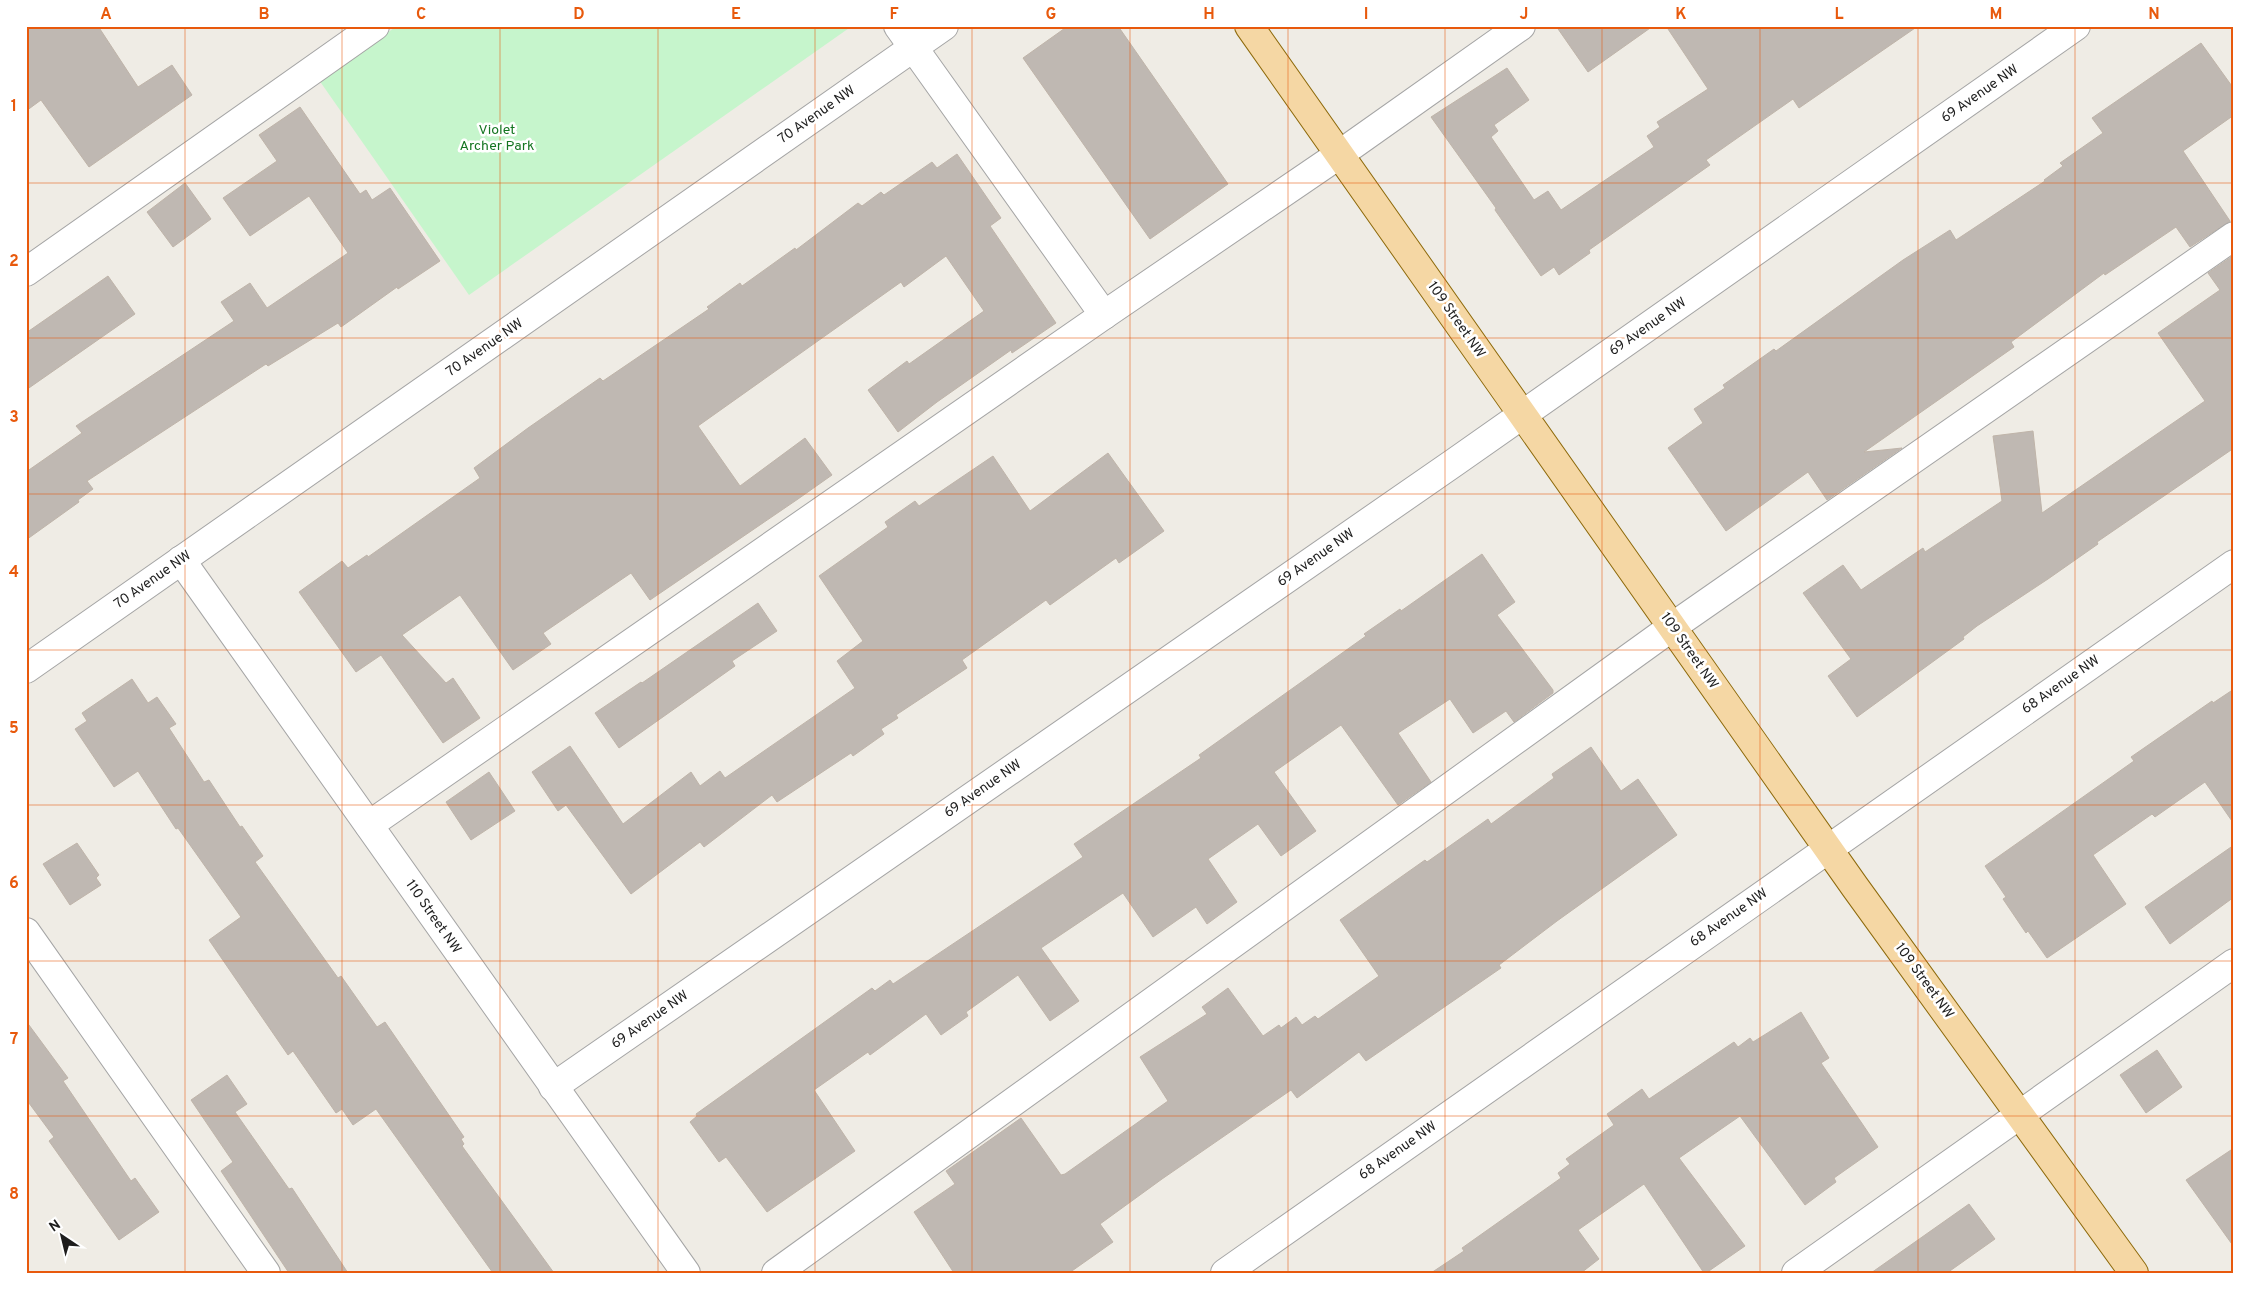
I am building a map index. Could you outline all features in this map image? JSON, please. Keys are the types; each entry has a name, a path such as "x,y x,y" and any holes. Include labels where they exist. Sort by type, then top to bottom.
{"main road":[{"name":"109 Street NW","path":"1249,26 1828,848 2134,1273"}],"street":[{"path":"26,272 375,26"},
{"name":"70 Avenue NW","path":"26,669 181,560 906,37 944,26"},
{"path":"369,825 1104,315 1340,154 1521,26"},
{"name":"69 Avenue NW","path":"553,1087 1523,415 2076,26"},
{"path":"906,37 1104,315"},
{"path":"776,1273 1672,628 2234,236"},
{"name":"110 Street NW","path":"181,560 686,1273"},
{"name":"68 Avenue NW","path":"1225,1273 2234,564"},
{"path":"26,932 266,1273"},
{"path":"1796,1273 2234,963"}],"green space":[{"name":"Violet Archer Park","path":"397,26 852,26 469,295 319,80"}],"building":[{"path":"26,26 98,26 138,87 172,65 192,95 89,167 41,100 26,111"},
{"path":"1068,26 1118,26 1228,184 1150,239 1023,58"},
{"path":"1556,26 1653,26 1588,72"},
{"path":"1666,26 1918,26 1799,108 1793,99 1706,160 1710,165 1589,250 1590,253 1559,275 1554,267 1541,276 1495,210 1496,208 1431,117 1507,68 1529,100 1494,125 1498,131 1491,137 1534,200 1548,191 1561,210 1654,147 1647,136 1660,127 1657,122 1708,89"},
{"path":"2201,43 2234,89 2234,115 2183,151 2230,221 2190,247 2176,227 2105,275 2104,273 2011,342 2014,347 1864,452 1902,448 1827,500 1808,472 1726,531 1668,448 1703,423 1694,409 1725,388 1723,385 1774,349 1776,351 1903,260 1950,230 1956,240 2045,181 2063,166 2060,163 2103,133 2092,118"},
{"path":"300,107 360,194 366,190 372,200 390,188 440,261 398,289 397,287 341,327 338,323 268,366 266,364 87,481 93,489 78,500 79,502 26,540 26,472 82,433 76,426 234,321 221,302 250,283 267,308 348,253 309,196 250,236 223,198 277,161 259,135"},
{"path":"957,154 1001,218 990,226 1056,323 1012,353 1011,350 898,432 868,390 907,361 909,364 984,311 946,256 904,287 901,282 698,426 740,486 805,438 832,475 798,499 650,600 631,573 543,633 551,644 513,670 460,595 402,635 446,683 453,678 480,718 443,743 381,655 356,672 299,592 342,561 348,568 367,555 368,557 480,478 474,468 528,428 600,378 603,381 709,309 707,307 740,283 742,286 795,248 796,250 858,203 862,206 881,192 884,195 932,162 937,168"},
{"path":"185,183 211,219 173,247 147,212"},
{"path":"2234,255 2234,448 2097,542 2098,544 2048,579 1977,626 1963,637 1964,639 1857,717 1828,676 1851,659 1803,593 1843,565 1861,590 1923,548 1925,552 2002,501 1993,436 2033,431 2042,513 2205,401 2158,333 2220,290 2208,273"},
{"path":"108,276 135,314 26,390 26,333"},
{"path":"1108,453 1164,531 1119,563 1116,558 1050,605 1046,600 962,660 967,668 896,715 898,718 881,729 884,734 853,756 851,753 777,802 772,795 704,847 700,842 631,894 566,805 558,811 532,772 570,746 623,824 691,772 700,786 720,771 725,778 855,688 837,661 863,641 819,576 888,527 885,522 915,501 919,506 993,456 1030,511"},
{"path":"1482,554 1515,602 1497,615 1553,690 1553,693 1514,722 1506,711 1473,733 1450,699 1398,733 1431,782 1398,805 1341,725 1274,772 1316,831 1281,856 1258,824 1208,859 1237,902 1207,924 1196,907 1153,937 1123,893 1041,948 1079,1001 1050,1021 1018,975 966,1012 968,1016 941,1035 926,1014 870,1055 868,1052 814,1090 855,1151 767,1212 726,1157 719,1162 690,1122 697,1116 696,1114 872,988 875,991 890,980 893,984 1083,857 1074,844 1201,758 1199,755 1366,636 1364,634 1400,609 1401,611"},
{"path":"758,603 777,631 732,661 735,666 619,748 595,713"},
{"path":"132,679 148,703 157,697 176,724 169,728 204,782 209,780 240,827 242,826 263,856 255,862 338,978 341,976 377,1027 385,1022 464,1137 461,1139 464,1144 462,1146 554,1273 493,1273 376,1109 353,1125 342,1109 336,1113 293,1051 288,1055 209,940 241,917 178,828 176,829 138,771 114,787 75,729 87,721 82,713"},
{"path":"2234,689 2234,824 2205,782 2155,817 2152,814 2093,855 2126,904 2047,958 2028,931 2026,933 2003,899 2006,897 1985,866 2134,761 2131,757 2212,701 2213,703"},
{"path":"1591,747 1621,791 1638,779 1677,835 1557,921 1499,965 1501,968 1366,1061 1359,1052 1297,1098 1291,1090 1162,1179 1100,1224 1113,1242 1069,1273 954,1273 914,1212 955,1184 946,1171 1021,1118 1061,1175 1065,1174 1168,1101 1140,1057 1207,1014 1202,1007 1228,988 1263,1036 1279,1025 1281,1028 1296,1017 1302,1025 1315,1016 1318,1019 1379,976 1340,920 1425,860 1427,862 1488,819 1491,824 1554,778 1552,774"},
{"path":"489,772 515,811 471,840 446,802"},
{"path":"77,843 99,875 96,878 101,885 70,905 43,864"},
{"path":"2234,845 2234,897 2170,944 2145,907"},
{"path":"1801,1012 1829,1058 1821,1063 1878,1147 1834,1178 1836,1182 1805,1205 1740,1116 1679,1158 1745,1246 1706,1273 1704,1273 1644,1184 1578,1230 1599,1259 1581,1273 1431,1273 1464,1251 1462,1248 1561,1178 1558,1173 1570,1164 1566,1159 1614,1125 1607,1114 1642,1089 1649,1099 1734,1042 1738,1047 1750,1038 1753,1042"},
{"path":"26,1021 68,1078 63,1081 131,1181 135,1178 159,1212 119,1240 49,1141 54,1137 26,1099"},
{"path":"2157,1050 2182,1087 2146,1113 2120,1075"},
{"path":"227,1075 247,1104 235,1112 289,1189 292,1188 348,1273 289,1273 221,1171 233,1162 191,1100"},
{"path":"2234,1148 2234,1247 2186,1180"},
{"path":"1969,1204 1995,1239 1947,1273 1871,1273"}]}
